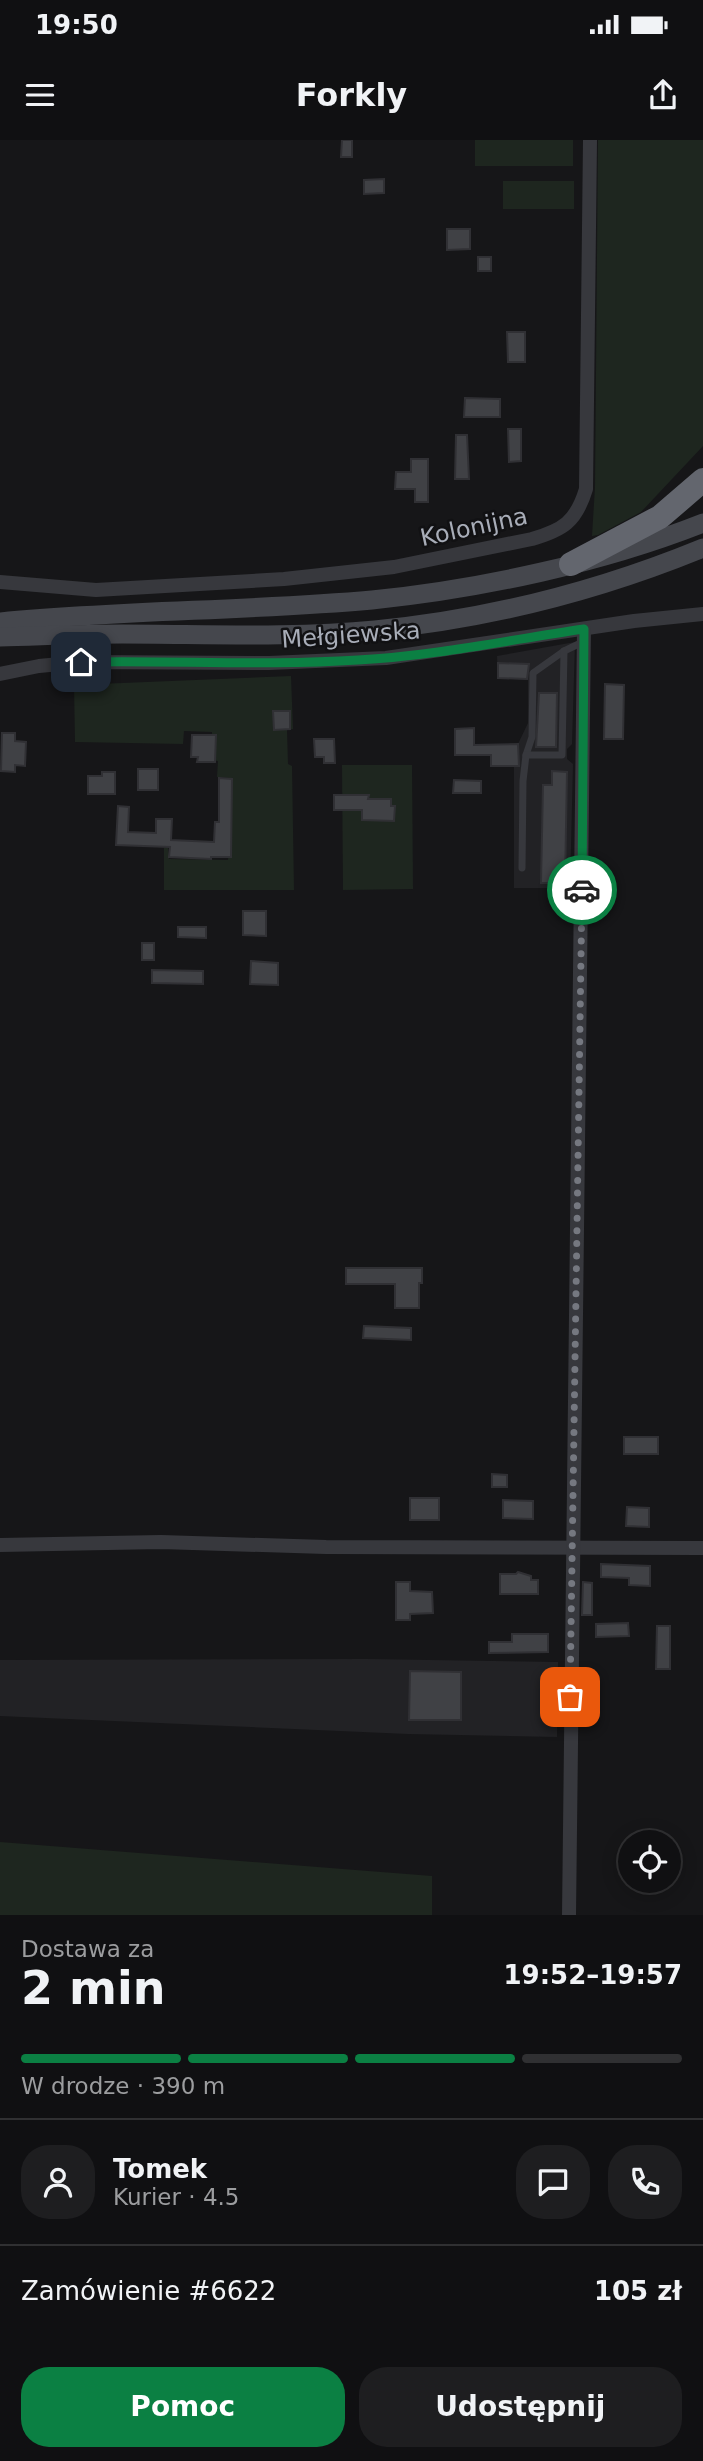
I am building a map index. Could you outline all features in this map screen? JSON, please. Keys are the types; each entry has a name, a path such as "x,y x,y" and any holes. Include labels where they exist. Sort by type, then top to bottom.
{"highway":[{"path":"571,564 660,517 703,480"}],"main road":[{"path":"0,622 369,600 465,586 571,564 657,540 703,523"},
{"path":"0,636 291,635 408,626 538,602 622,578 703,548"}],"street":[{"name":"Kolonijna","path":"0,582 96,590 284,579 394,567 532,539 553,533 567,524 581,505 586,489 590,140"},
{"name":"Mełgiewska","path":"0,674 39,666 81,662 269,663 386,658 585,635 634,621 703,614"},
{"path":"569,1915 571,1547 585,635"},
{"path":"0,1545 161,1542 326,1547 703,1548"}],"lane":[{"path":"522,868 523,781 526,755 532,737 533,673 585,635"},
{"path":"526,755 562,755 564,651"}],"shaded area":[{"path":"475,140 573,140 573,166 475,166"},
{"path":"598,140 703,140 703,446 641,512 592,536 595,487"},
{"path":"503,181 574,181 574,209 503,209"},
{"path":"575,642 572,744 567,749 567,759 573,764 570,888 514,888 514,766 519,765 518,744 528,723 528,680 498,678 497,656"},
{"path":"291,676 293,729 287,730 288,764 292,766 294,890 164,890 164,848 168,848 169,859 228,860 230,778 217,777 218,761 211,760 212,732 184,731 183,744 75,742 74,685"},
{"path":"342,765 412,765 413,889 343,890"},
{"path":"366,1659 558,1662 557,1737 408,1734 0,1716 0,1660"},
{"path":"0,1842 432,1876 432,1915 0,1915"}],"building":[{"path":"342,140 352,140 352,157 341,157"},
{"path":"384,179 384,193 364,194 364,180"},
{"path":"447,229 470,229 470,249 447,250"},
{"path":"478,257 491,257 491,271 478,271"},
{"path":"507,332 525,332 525,362 508,362"},
{"path":"465,398 500,399 500,417 464,417"},
{"path":"508,429 521,429 521,461 509,462"},
{"path":"456,435 467,435 469,479 455,479"},
{"path":"411,459 428,459 428,502 415,502 415,489 395,489 396,472 411,472"},
{"path":"498,663 529,664 527,679 498,678"},
{"path":"605,684 624,685 623,739 604,739"},
{"path":"539,693 557,693 556,747 536,747"},
{"path":"273,711 290,711 290,729 274,730"},
{"path":"474,728 474,745 518,744 519,766 491,766 491,755 455,755 455,729"},
{"path":"2,733 15,733 15,741 26,742 25,766 15,765 15,772 1,771"},
{"path":"192,735 216,735 215,762 197,762 198,757 191,757"},
{"path":"314,739 334,739 335,763 324,763 324,757 315,757"},
{"path":"138,769 158,769 158,790 138,790"},
{"path":"552,771 567,772 565,883 541,883 543,785 552,785"},
{"path":"102,772 115,772 115,794 88,794 88,776 102,776"},
{"path":"219,778 232,779 231,857 169,857 170,847 116,845 118,806 129,807 128,832 156,833 156,819 172,819 171,840 214,842 215,822 219,822"},
{"path":"454,780 481,781 481,793 453,793"},
{"path":"334,795 369,795 368,799 391,799 391,806 395,806 394,821 362,820 362,810 334,810"},
{"path":"243,911 266,911 266,936 243,935"},
{"path":"178,927 206,927 206,938 178,937"},
{"path":"142,943 154,943 154,960 142,960"},
{"path":"251,961 278,963 278,985 250,984"},
{"path":"152,970 203,971 203,984 152,983"},
{"path":"346,1268 422,1268 419,1308 395,1308 395,1284 346,1284"},
{"path":"364,1326 411,1328 411,1340 363,1338"},
{"path":"624,1437 658,1437 658,1454 624,1454"},
{"path":"492,1474 507,1475 507,1487 492,1487"},
{"path":"410,1498 439,1498 439,1520 410,1520"},
{"path":"503,1500 533,1501 533,1519 503,1518"},
{"path":"627,1507 649,1508 649,1527 626,1526"},
{"path":"601,1564 650,1566 650,1586 629,1585 629,1578 601,1577"},
{"path":"518,1572 531,1576 531,1580 538,1580 538,1594 500,1594 500,1574"},
{"path":"396,1582 410,1582 410,1591 432,1592 433,1613 410,1614 410,1620 396,1620"},
{"path":"583,1582 592,1583 592,1615 582,1615"},
{"path":"628,1623 629,1636 596,1637 596,1624"},
{"path":"657,1626 670,1626 670,1669 656,1669"},
{"path":"512,1634 548,1634 548,1652 489,1653 489,1642 512,1642"},
{"path":"410,1671 461,1672 461,1720 409,1720"}],"way so far":[{"path":"570,1697 582,890"}],"route":[{"path":"81,662 269,663 356,660 413,656 584,629 582,890"}]}
